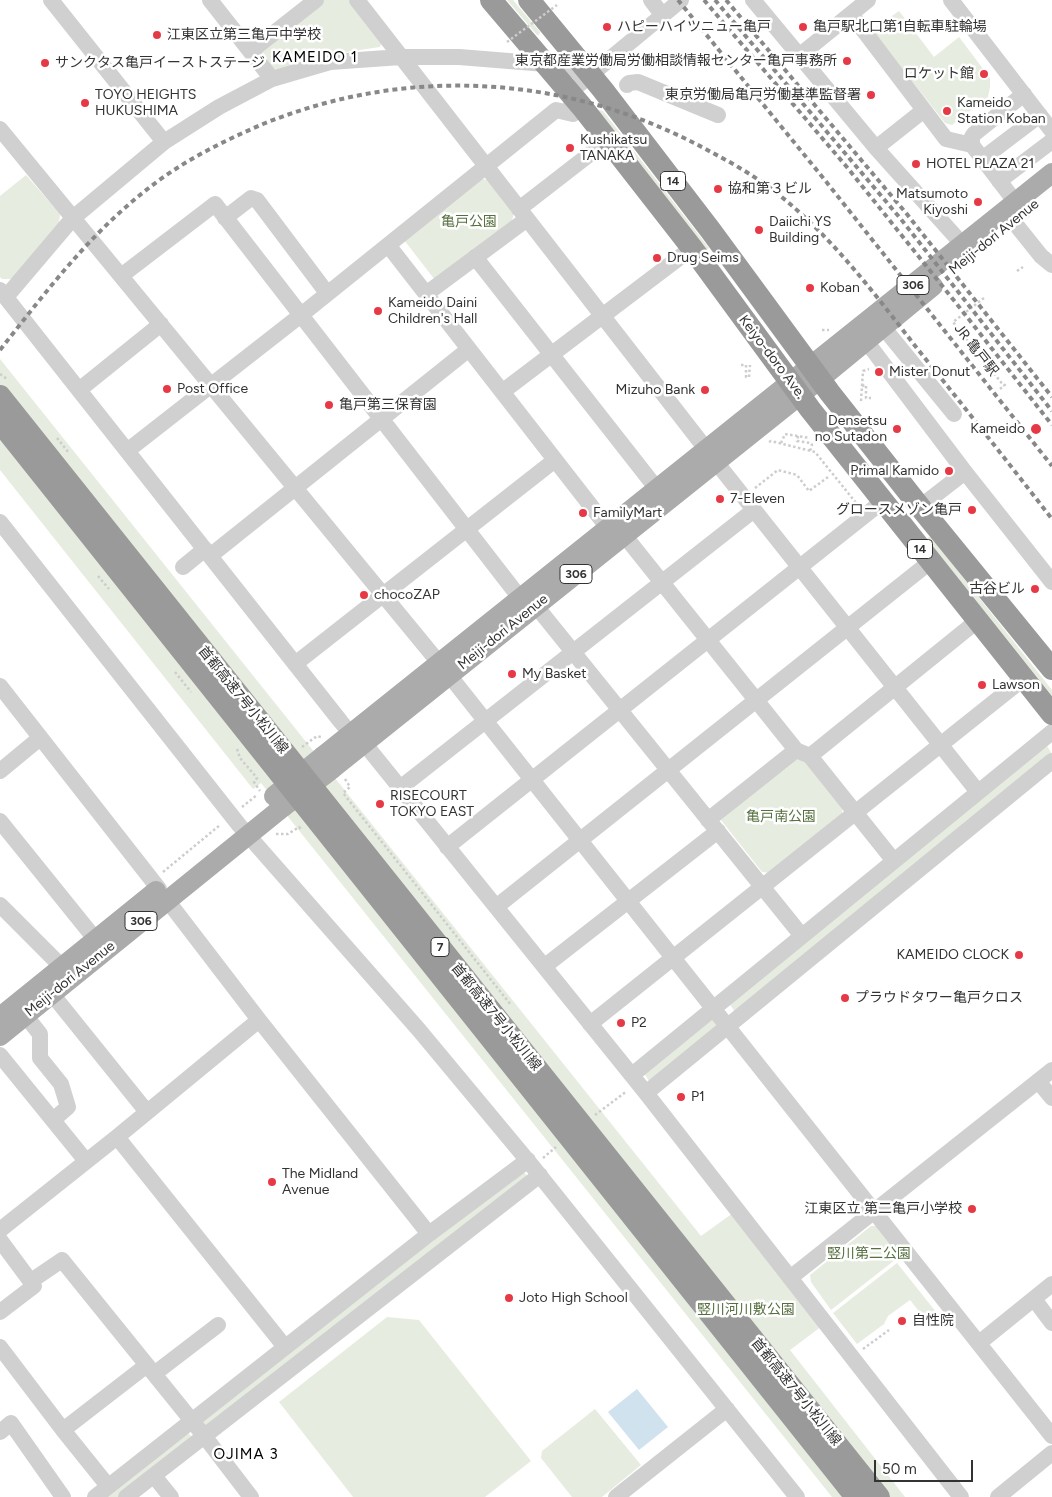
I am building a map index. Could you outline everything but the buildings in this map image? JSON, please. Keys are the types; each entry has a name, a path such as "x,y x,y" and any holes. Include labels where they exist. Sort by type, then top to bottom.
{"highway":[{"name":"Keiyo-doro Ave.","path":"491,0 570,92 608,140 692,248 795,388 930,562 1052,714"},
{"name":"Keiyo-doro Ave.","path":"529,0 592,75 711,231 815,373 920,507 1052,669"},
{"name":"首都高速7号小松川線","path":"0,396 880,1497"},
{"name":"首都高速7号小松川線","path":"0,422 856,1497"}],"main road":[{"name":"Meiji-dori Avenue","path":"815,373 866,341 883,327 1014,211 1052,172"},
{"name":"Meiji-dori Avenue","path":"0,1036 52,994 163,895 815,373 963,245 1014,211 1052,189"},
{"name":"Meiji-dori Avenue","path":"616,531 657,489 711,456"},
{"name":"Meiji-dori Avenue","path":"0,1017 96,940 163,895"}],"street":[{"path":"51,0 164,142"},
{"path":"210,0 272,80"},
{"path":"251,52 316,0"},
{"path":"357,0 711,456 978,792"},
{"path":"651,0 663,16"},
{"path":"127,451 301,315 556,110 573,114 570,92 681,0"},
{"path":"753,0 876,148 963,245"},
{"path":"799,56 868,0"},
{"path":"957,2 1052,131"},
{"path":"851,14 946,139 972,145"},
{"path":"592,75 546,64 458,57 401,57 330,62 272,80 219,107 164,142 73,218 3,294 295,664 400,788 632,1075 961,1497"},
{"path":"626,85 638,82 718,115"},
{"path":"1024,94 974,134 972,145 999,181 1014,211 1048,256"},
{"path":"876,148 924,110"},
{"path":"982,159 1040,115"},
{"path":"0,129 444,669 1052,1436"},
{"path":"426,294 475,257 608,140"},
{"path":"999,181 1052,140"},
{"path":"226,218 251,198 257,200 327,293"},
{"path":"121,276 215,204 467,529 528,602 574,652 802,936"},
{"path":"388,245 555,460 662,583 756,700 894,861"},
{"path":"502,392 692,248"},
{"path":"475,257 657,489"},
{"path":"79,390 161,324"},
{"path":"883,327 954,414"},
{"path":"866,341 965,472 1052,582"},
{"path":"183,567 208,553 295,488 468,349"},
{"path":"295,664 555,460"},
{"path":"920,507 965,472"},
{"path":"447,847 883,501"},
{"path":"400,788 754,510"},
{"path":"0,522 243,830 419,1030 528,1160 797,1497"},
{"path":"496,907 930,562"},
{"path":"545,966 628,901 713,825 803,753 895,687 977,621"},
{"path":"590,1024 1023,678"},
{"path":"0,686 259,1020 429,1234"},
{"path":"632,1075 1052,732"},
{"path":"0,771 40,738"},
{"path":"646,1094 1052,761"},
{"path":"0,821 96,940"},
{"path":"1,907 62,967"},
{"path":"52,994 147,1112"},
{"path":"25,1016 40,1034 40,1058 61,1084 68,1107 53,1120"},
{"path":"0,1230 259,1020"},
{"path":"0,1055 86,1161"},
{"path":"790,1278 1052,1070"},
{"path":"1038,1081 1052,1098"},
{"path":"117,1137 285,1347"},
{"path":"95,1497 429,1234 528,1160"},
{"path":"126,1497 540,1175"},
{"path":"0,1240 34,1286 0,1312"},
{"path":"31,1281 62,1260 251,1497"},
{"path":"979,1343 1052,1284"},
{"path":"1034,1299 1052,1323"},
{"path":"63,1430 218,1325"},
{"path":"0,1347 108,1486"},
{"path":"627,1494 727,1409"},
{"path":"0,1432 11,1424 63,1497"},
{"path":"998,1497 1052,1453"},
{"path":"154,1476 171,1497"}],"path":[{"path":"507,42 557,5"},
{"path":"1017,271 1023,267"},
{"name":"JR 亀戸駅","path":"984,298 953,322 1004,386"},
{"path":"741,365 746,365 746,376 750,377 750,365"},
{"path":"862,401 863,371 870,368"},
{"name":"JR 亀戸駅","path":"1000,389 1008,383"},
{"path":"862,386 866,385 866,398 871,398"},
{"path":"781,444 785,434 810,438"},
{"path":"798,436 797,441 811,443 810,451"},
{"path":"763,446 771,441 815,452 859,507"},
{"path":"744,496 778,470 797,475 810,491 828,477"},
{"path":"860,1351 889,1330"}],"green space":[{"path":"324,0 352,0 383,39 380,47 339,53 273,70 261,54 261,49"},
{"path":"507,0 513,0 540,32 539,35 537,35"},
{"path":"899,11 934,57 959,37 990,78 988,97 952,125 945,123 872,30"},
{"path":"596,109 603,111 709,248 705,251"},
{"path":"26,175 60,214 59,223 12,279 2,279 0,277 0,196"},
{"name":"亀戸公園","path":"482,179 490,180 514,211 512,221 435,280 404,240"},
{"name":"竪川河川敷公園","path":"0,359 701,1236 733,1213 822,1326 790,1350 905,1497 832,1497 261,783 253,789 0,470"},
{"path":"931,537 1052,690 1052,696 927,539"},
{"path":"1044,741 1052,754 737,1015 729,1003"},
{"name":"亀戸南公園","path":"796,757 805,759 843,807 841,819 771,873 762,872 721,820"},
{"path":"712,1017 721,1028 652,1086 644,1073"},
{"path":"521,1169 530,1179 208,1429 201,1420"},
{"name":"竪川第二公園","path":"871,1226 877,1226 900,1256 831,1310 811,1282 810,1275"},
{"path":"897,1263 936,1312 926,1320 910,1300 888,1316 884,1324 857,1344 833,1313"},
{"path":"387,1317 419,1320 531,1461 485,1497 353,1497 279,1402"},
{"path":"595,1409 641,1465 602,1497 572,1497 541,1458 542,1451"},
{"path":"187,1431 193,1439 122,1497 100,1497"}],"water":[{"path":"637,1389 668,1427 639,1450 608,1412"}],"railway":[{"path":"678,0 824,179 1052,466"},
{"path":"704,0 846,166 1052,425"},
{"path":"715,0 900,218 1052,411"},
{"path":"726,0 906,213 1052,397"},
{"path":"0,350 73,260 113,219 170,172 236,136 263,124 319,105 376,92 433,86 490,87 547,93 603,107 658,126 728,161 778,194 817,229 852,267 1052,519"}],"place":[{"name":"ハピーハイツニュー亀戸","path":"607,27"},
{"name":"亀戸駅北口第1自転車駐輪場","path":"803,27"},
{"name":"江東区立第三亀戸中学校","path":"157,35"},
{"name":"東京都産業労働局労働相談情報センター亀戸事務所","path":"847,61"},
{"name":"サンクタス亀戸イーストステージ","path":"45,63"},
{"name":"ロケット館","path":"984,74"},
{"name":"東京労働局亀戸労働基準監督署","path":"871,95"},
{"name":"TOYO HEIGHTS HUKUSHIMA","path":"85,103"},
{"name":"Kameido Station Koban","path":"947,111"},
{"name":"Kushikatsu TANAKA","path":"570,148"},
{"name":"HOTEL PLAZA 21","path":"916,164"},
{"name":"協和第３ビル","path":"718,189"},
{"name":"Matsumoto Kiyoshi","path":"978,202"},
{"name":"Daiichi YS Building","path":"759,230"},
{"name":"Drug Seims","path":"657,258"},
{"name":"Koban","path":"810,288"},
{"name":"Kameido Daini Children's Hall","path":"378,311"},
{"name":"Mister Donut","path":"879,372"},
{"name":"Post Office","path":"167,389"},
{"name":"Mizuho Bank","path":"705,390"},
{"name":"亀戸第三保育園","path":"329,405"},
{"name":"Densetsu no Sutadon","path":"897,429"},
{"name":"Kameido","path":"1036,429"},
{"name":"Primal Kamido","path":"949,471"},
{"name":"7-Eleven","path":"720,499"},
{"name":"グロースメゾン亀戸","path":"972,510"},
{"name":"FamilyMart","path":"583,513"},
{"name":"古谷ビル","path":"1035,589"},
{"name":"chocoZAP","path":"364,595"},
{"name":"My Basket","path":"512,674"},
{"name":"Lawson","path":"982,685"},
{"name":"RISECOURT TOKYO EAST","path":"380,804"},
{"name":"KAMEIDO CLOCK","path":"1019,955"},
{"name":"プラウドタワー亀戸クロス","path":"845,998"},
{"name":"P2","path":"621,1023"},
{"name":"P1","path":"681,1097"},
{"name":"The Midland Avenue","path":"272,1182"},
{"name":"江東区立 第二亀戸小学校","path":"972,1209"},
{"name":"Joto High School","path":"509,1298"},
{"name":"自性院","path":"902,1321"}],"district":[{"name":"KAMEIDO 1","path":"315,58"},
{"name":"OJIMA 3","path":"246,1455"}]}
